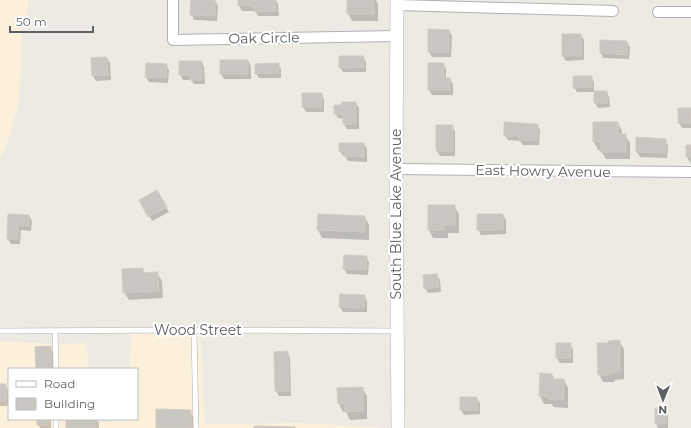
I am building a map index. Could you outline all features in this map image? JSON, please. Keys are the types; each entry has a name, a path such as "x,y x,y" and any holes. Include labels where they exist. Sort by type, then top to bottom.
{"main road":[{"name":"South Blue Lake Avenue","path":"397,3 396,331 398,428"}],"street":[{"name":"Oak Circle","path":"173,0 173,40 396,36"},
{"path":"397,3 613,10"},
{"path":"658,12 691,12"},
{"name":"East Howry Avenue","path":"396,169 691,172"}],"lane":[{"path":"55,330 56,368"},
{"path":"194,330 196,428"},
{"name":"Wood Street","path":"0,331 396,331"}],"shaded area":[{"path":"0,0 28,0 28,8 21,31 22,61 17,110 5,148 0,158"},
{"path":"131,334 200,335 205,424 301,423 387,428 0,428 0,341 51,344 87,343 88,368 8,368 8,420 90,420 90,423 138,420 138,368 129,368"}],"building":[{"path":"191,0 215,0 215,16 190,15"},
{"path":"238,0 276,0 276,11 254,12 254,6 238,6"},
{"path":"347,0 374,0 374,14 347,14"},
{"path":"428,29 449,30 449,53 428,52"},
{"path":"562,34 581,34 582,56 562,56"},
{"path":"600,40 627,41 627,55 600,53"},
{"path":"339,56 364,56 364,67 339,68"},
{"path":"107,57 108,75 92,76 91,58"},
{"path":"220,60 248,60 248,74 220,74"},
{"path":"179,61 202,61 202,80 190,80 190,75 179,75"},
{"path":"146,63 167,64 166,78 145,77"},
{"path":"279,63 279,73 255,74 255,64"},
{"path":"428,63 444,63 444,78 450,78 450,90 428,90"},
{"path":"573,76 592,76 592,87 573,88"},
{"path":"594,91 607,91 607,103 594,103"},
{"path":"302,93 322,93 322,107 302,107"},
{"path":"342,102 356,102 356,124 343,124 343,114 334,114 334,105 341,105"},
{"path":"678,108 691,108 691,123 678,123"},
{"path":"504,122 538,124 537,141 519,140 519,136 504,136"},
{"path":"593,122 618,122 618,134 626,134 626,152 600,152 601,142 593,142"},
{"path":"436,125 453,125 453,151 436,151"},
{"path":"636,137 666,139 665,153 636,152"},
{"path":"339,143 364,143 364,157 344,156 344,151 339,151"},
{"path":"686,145 691,145 691,157 686,157"},
{"path":"157,190 167,207 148,217 139,200"},
{"path":"428,205 455,205 455,225 444,225 444,230 428,230"},
{"path":"8,214 29,215 29,226 18,225 18,239 7,239"},
{"path":"318,214 365,216 365,232 317,230"},
{"path":"477,214 503,214 503,230 477,230"},
{"path":"344,255 367,256 366,270 343,269"},
{"path":"143,268 143,273 158,272 159,291 123,293 122,269"},
{"path":"437,274 439,287 424,289 423,275"},
{"path":"340,294 365,295 364,308 339,307"},
{"path":"620,340 620,372 611,372 611,375 598,375 597,343 608,343 608,341"},
{"path":"556,343 571,343 571,358 556,358"},
{"path":"51,346 51,368 36,368 35,347"},
{"path":"288,351 289,391 275,391 274,352"},
{"path":"540,373 552,374 552,379 564,379 564,400 548,399 548,396 539,396"},
{"path":"0,384 6,384 5,401 0,401"},
{"path":"363,387 363,411 345,412 345,404 338,404 337,388"},
{"path":"460,397 477,397 478,410 460,410"},
{"path":"655,408 666,408 666,424 655,424"},
{"path":"156,409 191,410 191,428 156,428"},
{"path":"37,420 47,420 47,425 37,425"},
{"path":"66,420 95,420 95,428 66,428"},
{"path":"254,426 295,427 295,428 254,428"}]}
